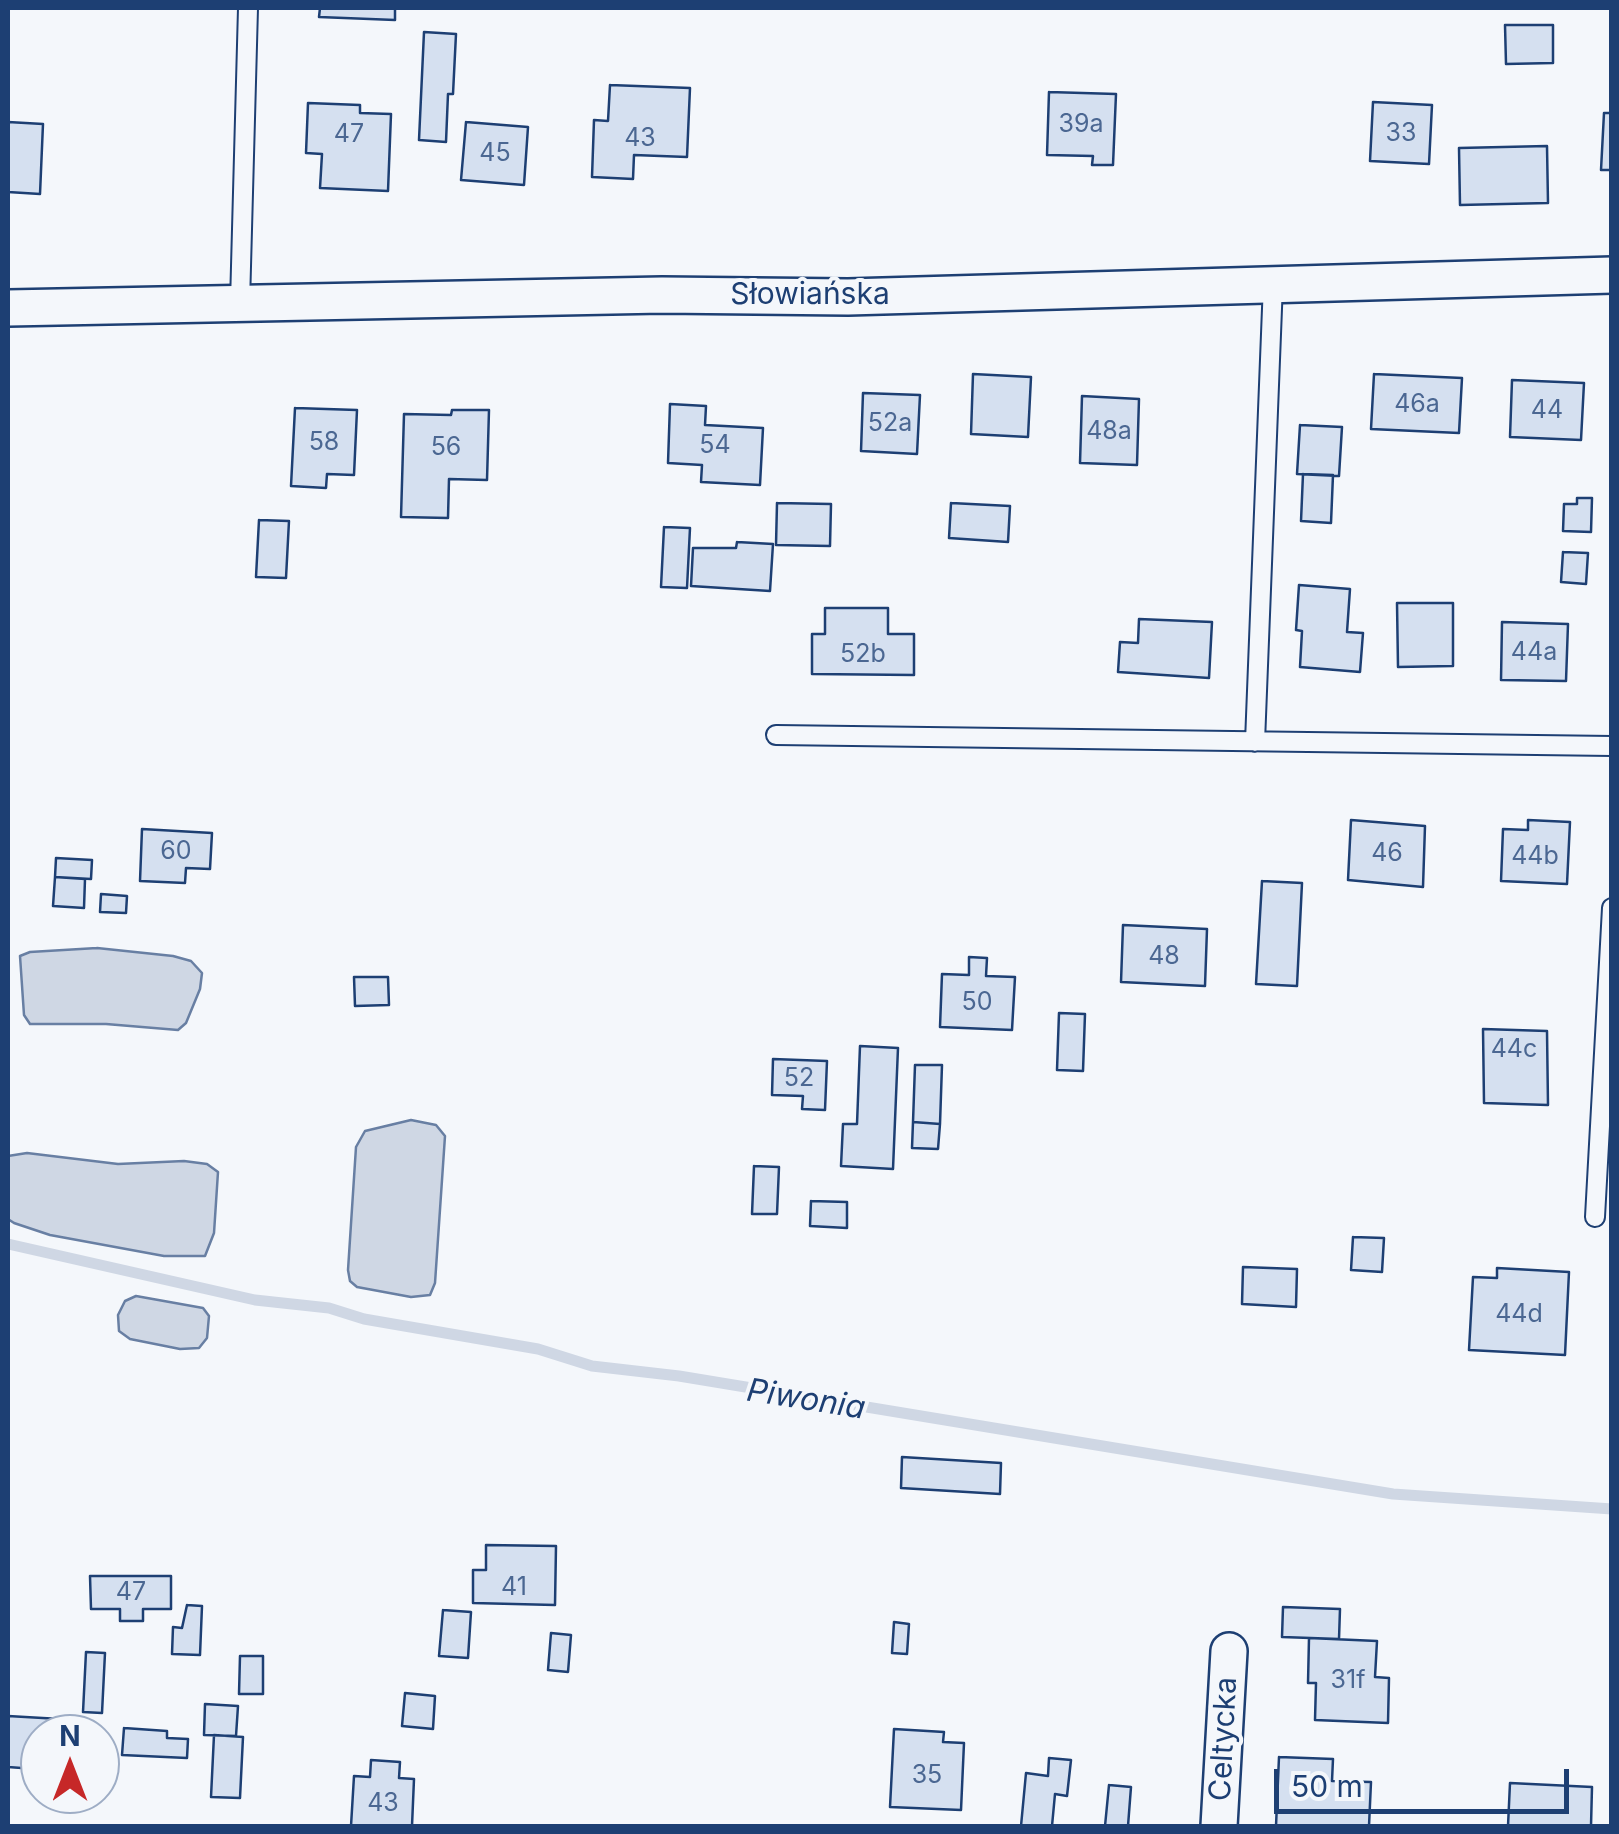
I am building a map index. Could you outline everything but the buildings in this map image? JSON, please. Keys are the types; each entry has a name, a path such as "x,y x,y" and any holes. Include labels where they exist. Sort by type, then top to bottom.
{"street":[{"name":"Słowiańska","path":"8,308 662,295 848,297 1612,275"},
{"name":"Celtycka","path":"1219,1826 1229,1651"}],"lane":[{"path":"240,303 248,8"},
{"path":"1255,742 1273,283"},
{"path":"776,735 1612,746"},
{"path":"1595,1217 1612,908"}],"shaded area":[{"path":"97,948 191,961 202,973 186,1023 178,1030 106,1024 30,1024 24,1015 20,956"},
{"path":"411,1120 436,1125 445,1136 435,1283 430,1295 411,1297 357,1287 350,1281 348,1270 356,1147 365,1131"},
{"path":"27,1153 118,1164 207,1164 218,1172 214,1233 205,1256 164,1256 50,1235 14,1223 8,1219 8,1156"},
{"path":"136,1296 203,1308 209,1316 207,1338 199,1348 180,1349 130,1339 119,1331 118,1315 125,1301"}],"waterway":[{"name":"Piwonia","path":"8,1244 255,1300 329,1308 364,1319 538,1349 592,1366 679,1376 1393,1494 1612,1509"}]}
